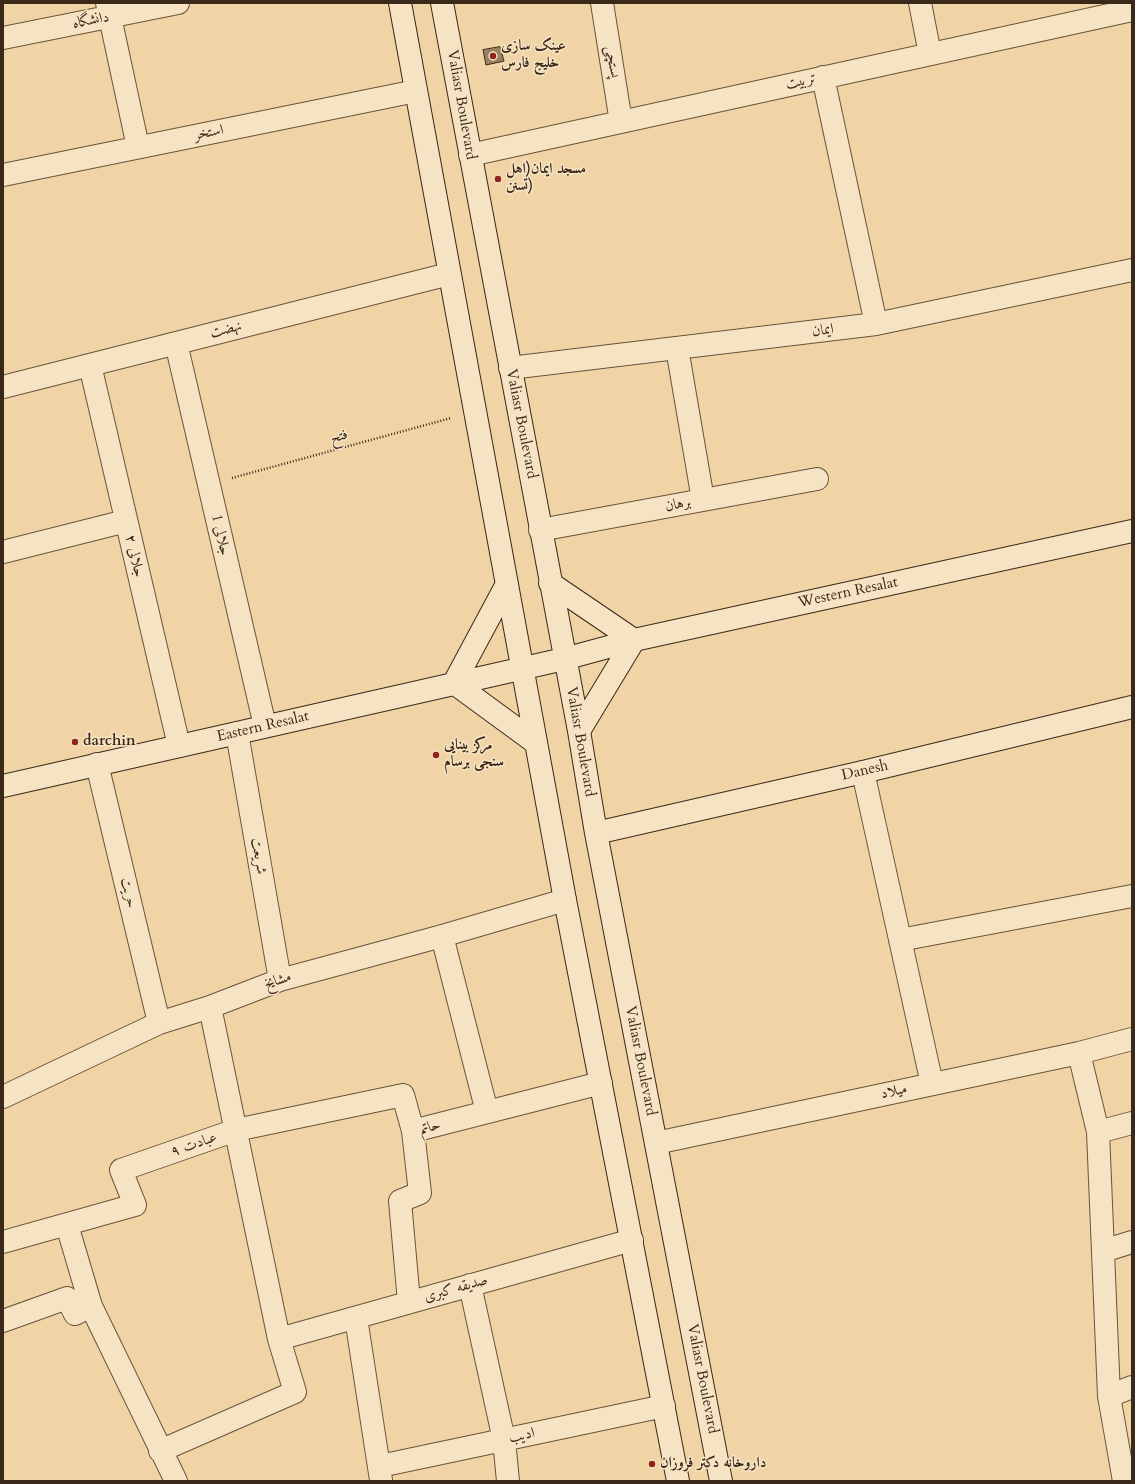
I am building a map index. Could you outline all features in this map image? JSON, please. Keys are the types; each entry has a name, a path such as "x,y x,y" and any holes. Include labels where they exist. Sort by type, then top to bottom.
{"street":[{"name":"دانشگاه","path":"3,38 108,10 178,3"},
{"path":"400,3 565,900 678,1481"},
{"name":"Valiasr Boulevard","path":"442,3 564,659 579,731 596,833 721,1481"},
{"name":"پستچی","path":"602,3 621,122"},
{"path":"920,3 930,54"},
{"path":"108,10 138,147"},
{"name":"تربیت","path":"470,155 1132,10"},
{"path":"823,77 876,324"},
{"name":"استخر","path":"3,175 416,91"},
{"name":"ایمان","path":"510,368 876,324 1132,270"},
{"name":"نهضت","path":"3,387 449,274"},
{"name":"جلالی 1","path":"176,343 265,726"},
{"path":"677,348 703,500"},
{"name":"جلالی ۲","path":"90,365 179,746"},
{"name":"برهان","path":"540,530 816,479"},
{"path":"3,552 126,521"},
{"name":"Western Resalat","path":"522,668 564,659 634,640 1132,531"},
{"path":"550,583 634,640 579,731"},
{"path":"507,584 454,683 536,743"},
{"name":"Eastern Resalat","path":"3,786 522,668"},
{"name":"Danesh","path":"596,833 863,772 1132,707"},
{"name":"شریعت","path":"237,733 280,980"},
{"name":"حریت","path":"97,764 160,1023"},
{"path":"863,772 932,1084"},
{"path":"900,940 1132,896"},
{"name":"مشایخ","path":"3,1097 160,1023 210,1007 280,980 442,936 565,900"},
{"path":"442,936 487,1112"},
{"path":"160,1450 294,1392 279,1339 210,1007"},
{"name":"میلاد","path":"656,1143 1079,1054 1132,1039"},
{"path":"1079,1054 1098,1132 1109,1396 1125,1450 1124,1481"},
{"name":"حاتم","path":"409,1302 400,1201 420,1193 413,1131 601,1082"},
{"name":"عبادت ۹","path":"3,1242 134,1205 121,1170 236,1130 403,1095 413,1131"},
{"path":"1098,1132 1132,1123"},
{"path":"67,1225 90,1306 176,1481"},
{"name":"صدیقه کبری","path":"279,1339 632,1240"},
{"path":"1103,1251 1132,1242"},
{"path":"470,1286 504,1440 508,1481"},
{"path":"3,1321 67,1298 75,1314 90,1306"},
{"path":"356,1318 381,1474"},
{"path":"1109,1396 1132,1387"},
{"name":"ادیب","path":"381,1474 504,1440 664,1406"}],"path":[{"name":"فتح","path":"209,484 475,411"}],"building":[{"name":"عینک سازی خلیج فارس","path":"500,47 504,61 486,65 483,50"}],"place":[{"name":"عینک سازی خلیج فارس","path":"493,56"},
{"name":"مسجد ایمان(اهل تسنن)","path":"498,179"},
{"name":"darchin","path":"75,742"},
{"name":"مرکز بینایی سنجی برسام","path":"436,755"},
{"name":"داروخانه دکتر فروزان","path":"652,1464"}]}
